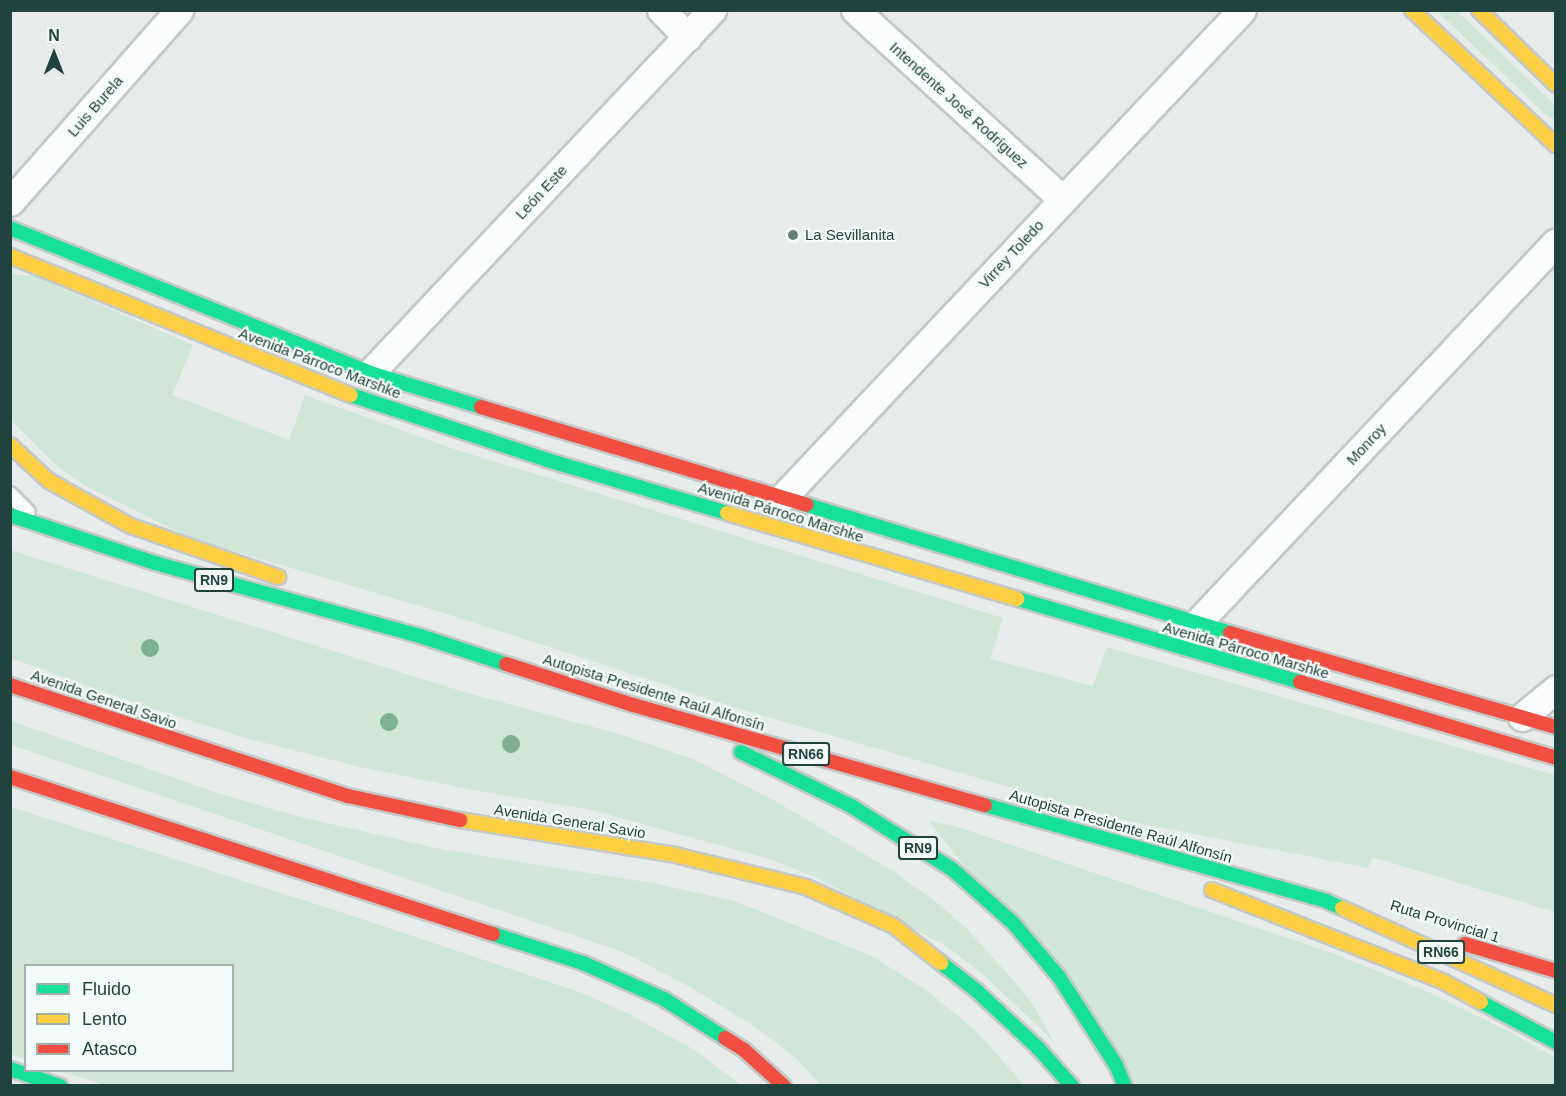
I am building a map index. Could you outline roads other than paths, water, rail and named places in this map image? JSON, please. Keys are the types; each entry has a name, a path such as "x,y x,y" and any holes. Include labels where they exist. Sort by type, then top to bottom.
{"main road":[{"path":"1412,10 1556,145"},
{"path":"1479,10 1556,85"},
{"name":"Avenida Párroco Marshke","path":"10,228 370,373 781,499 1556,727"},
{"name":"Avenida Párroco Marshke","path":"10,256 350,395 547,460 1556,758"},
{"path":"10,445 49,481 131,526 296,583"},
{"name":"Autopista Presidente Raúl Alfonsín","path":"10,515 213,580 420,636 633,705 1326,901 1556,1005"},
{"path":"339,599 420,636"},
{"name":"Avenida General Savio","path":"10,685 348,796 448,818 671,854 763,874 806,888 894,926 977,991 1038,1048 1072,1086"},
{"name":"RN9","path":"633,705 767,764 851,806 952,869 1013,923 1059,977 1116,1065 1125,1086"},
{"path":"10,777 583,963 664,999 744,1050 784,1086"},
{"path":"980,804 1142,864"},
{"path":"1195,884 1267,909 1444,982 1556,1042"},
{"name":"Ruta Provincial 1","path":"1326,901 1556,971"},
{"path":"10,1069 60,1086"}],"street":[{"name":"Luis Burela","path":"10,201 179,10"},
{"path":"661,10 688,37"},
{"name":"León Este","path":"370,373 712,10"},
{"name":"Intendente José Rodríguez","path":"855,10 1062,199"},
{"name":"Virrey Toledo","path":"781,499 1242,10"},
{"name":"Monroy","path":"1181,649 1197,623 1556,242"},
{"path":"1522,717 1556,689"}],"lane":[{"path":"10,494 42,526"}],"place":[{"name":"La Sevillanita","path":"793,235"}]}
